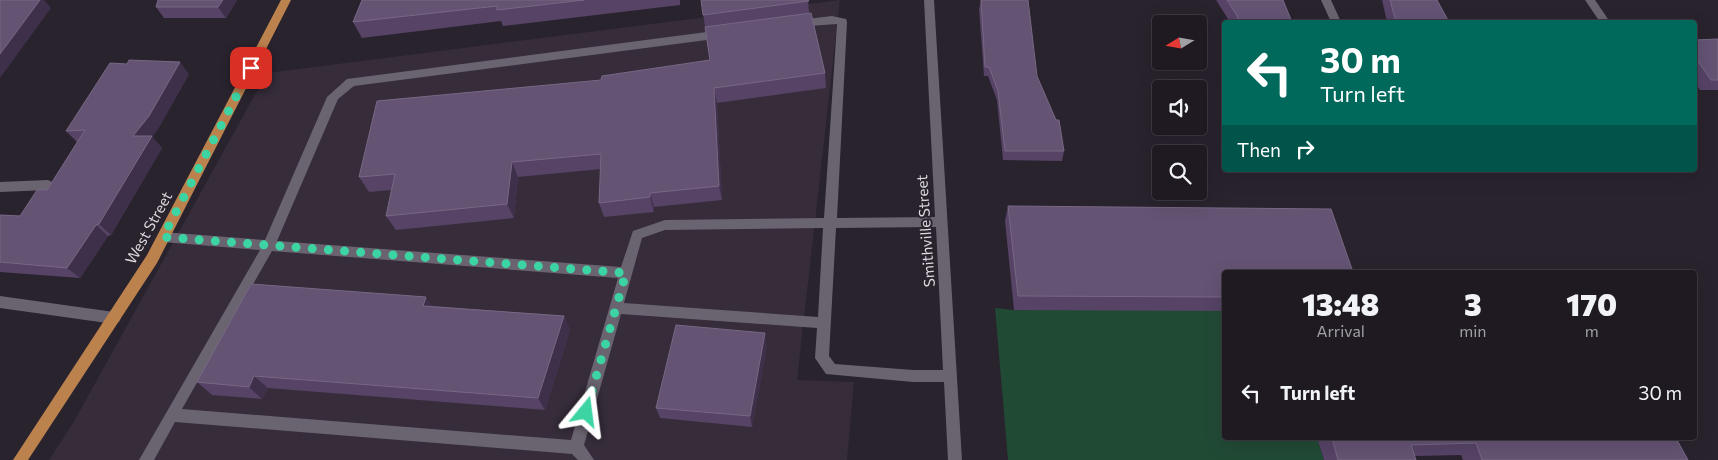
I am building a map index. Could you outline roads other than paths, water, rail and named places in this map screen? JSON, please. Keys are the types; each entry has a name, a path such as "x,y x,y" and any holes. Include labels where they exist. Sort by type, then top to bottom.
{"main road":[{"name":"West Street","path":"20,460 152,259 286,0"}],"street":[{"name":"Smithville Street","path":"929,0 956,460"},
{"path":"1326,0 1335,20"},
{"path":"1590,0 1604,20"},
{"path":"782,26 832,20 842,22 822,358 831,370 913,376 951,376"},
{"path":"146,460 269,245 333,97 351,82 734,32"},
{"path":"0,186 48,185"},
{"path":"576,447 637,234 665,225 941,222"},
{"path":"163,237 626,273"},
{"path":"0,302 114,318"},
{"path":"616,308 824,323"},
{"path":"171,415 576,447 587,460"}]}
